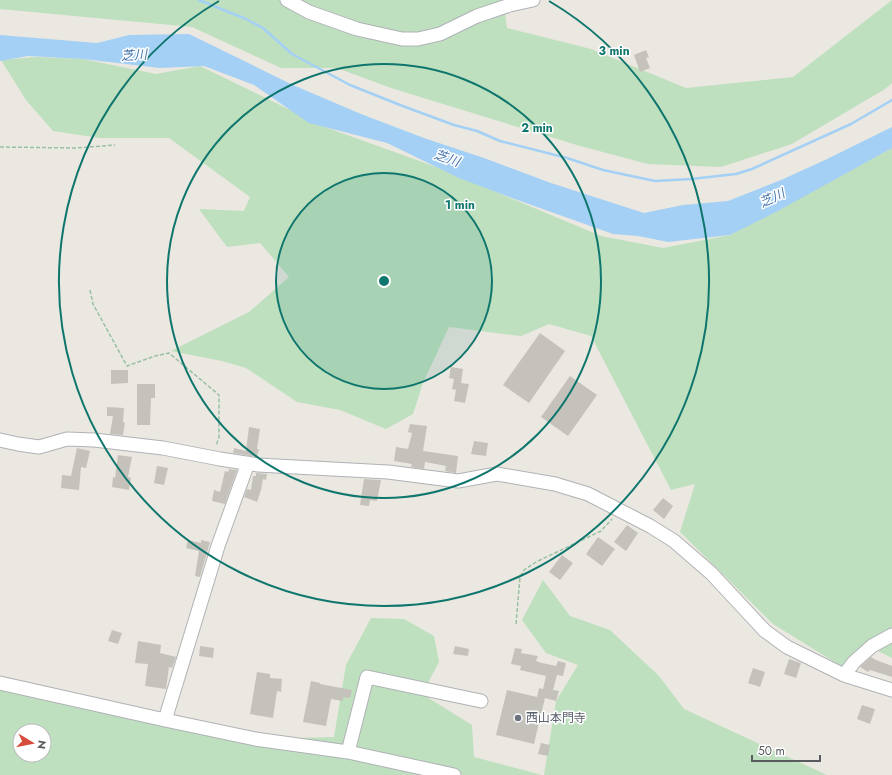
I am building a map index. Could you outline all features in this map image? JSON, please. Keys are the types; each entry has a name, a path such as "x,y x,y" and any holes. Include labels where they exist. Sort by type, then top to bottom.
{"street":[{"path":"287,0 309,12 358,29 402,39 418,39 440,34 477,16 510,5 533,0"},
{"path":"0,440 40,447 67,438 94,440 163,448 248,463 388,472 458,481 497,474 555,484 588,494 650,526 674,541 711,573 765,631 787,647 844,675 892,690"},
{"path":"165,720 218,546 248,463"},
{"path":"844,675 854,662 872,646 892,635"},
{"path":"348,752 367,677 482,701"},
{"path":"0,683 255,739 348,752 407,770 454,775"}],"path":[{"path":"0,147 76,148 115,145"},
{"path":"90,290 92,304 127,366 155,356 169,353 219,395 219,437 213,458"},
{"path":"516,624 520,577 524,570 536,562 601,531 620,510"}],"green space":[{"path":"0,0 503,0 507,28 591,49 686,88 793,77 892,0 892,83 885,89 792,144 721,167 648,164 580,146 391,88 337,68 281,68 192,27 0,9"},
{"path":"35,57 83,59 156,74 200,66 325,127 439,168 601,236 663,248 730,235 892,148 892,658 872,648 841,666 773,624 680,532 695,484 671,490 591,336 549,324 521,336 449,327 423,383 413,414 386,429 340,410 297,402 246,368 222,361 171,351 249,312 289,277 260,243 227,247 199,209 244,211 250,197 169,138 100,138 53,131 26,100 1,60"},
{"path":"543,580 570,616 610,630 659,676 684,709 827,775 544,775 556,701 578,665 546,653 522,620"},
{"path":"371,618 404,619 434,636 439,662 422,694 472,725 474,757 542,775 0,775 0,683 255,739 334,737 346,665"}],"water":[{"name":"芝川","path":"189,34 293,85 361,114 551,183 644,213 683,205 728,201 781,180 892,127 892,148 776,212 730,235 668,242 638,236 613,234 459,178 387,143 309,123 254,85 204,66 160,68 83,59 28,56 0,61 0,35 97,43 129,35"}],"building":[{"path":"646,50 649,57 646,58 650,68 640,72 634,55"},
{"path":"540,333 565,351 529,403 503,385"},
{"path":"451,367 463,369 461,383 469,384 465,403 454,401 456,390 452,389 454,379 449,378"},
{"path":"111,370 128,370 128,383 111,384"},
{"path":"570,376 597,395 568,436 541,417"},
{"path":"137,384 155,384 155,398 151,398 150,425 137,425"},
{"path":"107,407 124,408 123,422 125,423 123,435 110,434 113,416 107,416"},
{"path":"410,424 427,426 423,451 458,456 456,473 445,471 446,466 425,462 424,469 411,467 412,464 394,461 396,447 408,449 412,433 408,432"},
{"path":"249,427 260,429 257,457 233,453 234,448 246,451"},
{"path":"474,441 488,443 486,456 471,454"},
{"path":"77,448 90,451 86,468 81,467 79,490 61,488 62,475 71,476"},
{"path":"118,455 132,457 128,477 131,478 129,490 112,487 113,477 115,478"},
{"path":"157,466 168,468 164,485 154,483"},
{"path":"229,469 237,470 225,504 212,501 214,490 220,492 225,471 228,472"},
{"path":"256,473 267,474 266,480 263,479 257,502 244,497 247,489 251,490 253,476 256,476"},
{"path":"364,479 381,480 377,501 370,500 369,506 360,505"},
{"path":"663,498 673,506 664,519 653,510"},
{"path":"627,525 638,533 626,551 614,542"},
{"path":"598,537 615,549 602,566 586,554"},
{"path":"188,540 201,543 201,540 210,542 200,577 195,576 199,551 186,548"},
{"path":"562,555 573,563 560,580 549,572"},
{"path":"112,630 122,633 118,644 108,641"},
{"path":"138,641 161,645 160,653 176,657 172,668 169,667 166,689 145,686 148,664 135,663"},
{"path":"200,646 214,648 213,658 199,656"},
{"path":"455,646 469,649 468,656 453,654"},
{"path":"515,648 522,649 521,653 538,656 536,661 542,663 556,666 558,661 566,663 563,676 557,675 553,690 559,691 556,701 545,698 534,744 496,735 507,690 537,697 539,688 543,689 546,676 520,670 521,666 511,664"},
{"path":"871,657 892,666 892,677 870,670 868,672 860,667"},
{"path":"789,659 801,663 796,678 784,674"},
{"path":"753,668 765,672 760,687 748,683"},
{"path":"257,672 270,674 270,678 282,679 281,692 277,691 273,718 250,714"},
{"path":"311,681 352,690 350,698 343,697 343,701 331,699 326,726 303,722"},
{"path":"862,705 875,709 870,724 857,719"},
{"path":"541,743 550,745 548,756 538,754"}],"waterway":[{"path":"199,0 246,19 263,28 292,54 350,85 400,105 454,125 477,131 500,141 567,158 603,170 655,181 736,174 752,169 851,124 892,100"}],"place":[{"name":"西山本門寺","path":"518,718"}]}
